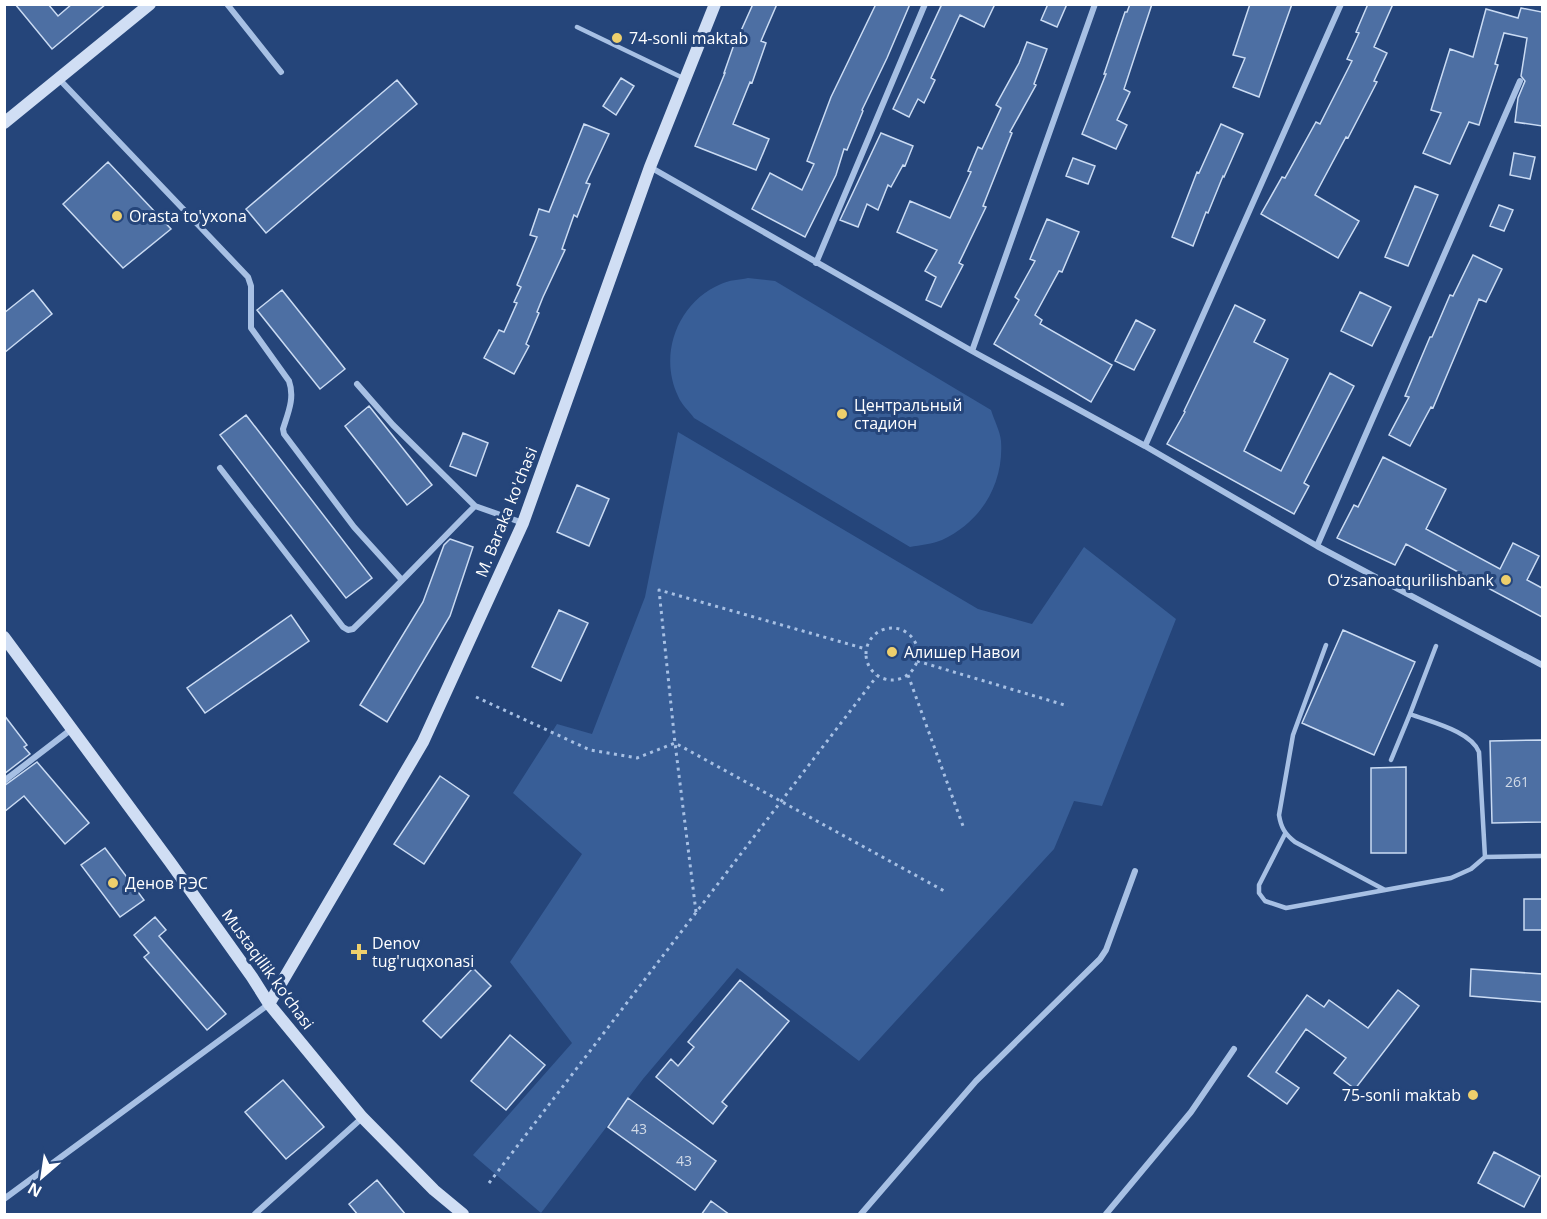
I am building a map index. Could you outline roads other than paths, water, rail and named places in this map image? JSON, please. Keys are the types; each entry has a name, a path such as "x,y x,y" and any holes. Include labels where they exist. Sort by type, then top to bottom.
{"street":[{"path":"4,123 150,4"},
{"path":"227,4 281,72"},
{"name":"M. Baraka ko'chasi","path":"269,1004 423,742 523,523 650,167 715,4"},
{"path":"816,263 925,4"},
{"path":"972,351 1095,4"},
{"path":"1144,446 1341,4"},
{"path":"59,79 248,277 251,286 251,328 289,381 292,391 283,429 284,434 354,527 401,579"},
{"path":"1317,546 1520,81"},
{"path":"650,167 1317,546 1542,665"},
{"path":"357,384 393,425 475,506 523,523"},
{"path":"220,468 346,629 353,629 475,506"},
{"name":"Mustaqillik ko‘chasi","path":"4,637 73,728 252,976 269,1004 362,1117 434,1190 463,1215"},
{"path":"4,781 73,728"},
{"path":"861,1215 976,1081 1100,959 1106,950 1135,871"},
{"path":"4,1199 269,1004"},
{"path":"1106,1215 1191,1112 1234,1049"},
{"path":"255,1215 362,1117"}],"lane":[{"path":"577,27 685,79"},
{"path":"1326,645 1293,735 1280,815 1285,834 1295,842 1385,890"},
{"path":"1391,760 1436,646"},
{"path":"1410,714 1466,736 1476,745 1479,752 1485,857"},
{"path":"1285,834 1259,885 1258,893 1265,901 1286,908 1460,875 1485,857 1542,856"}],"place":[{"name":"74-sonli maktab","path":"617,38"},
{"name":"Orasta to'yxona","path":"117,216"},
{"name":"Центральный стадион","path":"842,414"},
{"name":"Oʻzsanoatqurilishbank","path":"1506,580"},
{"name":"Алишер Навои","path":"892,652"},
{"name":"Денов РЭС","path":"113,883"},
{"name":"Denov tug'ruqxonasi","path":"359,952"},
{"name":"75-sonli maktab","path":"1473,1095"}]}
